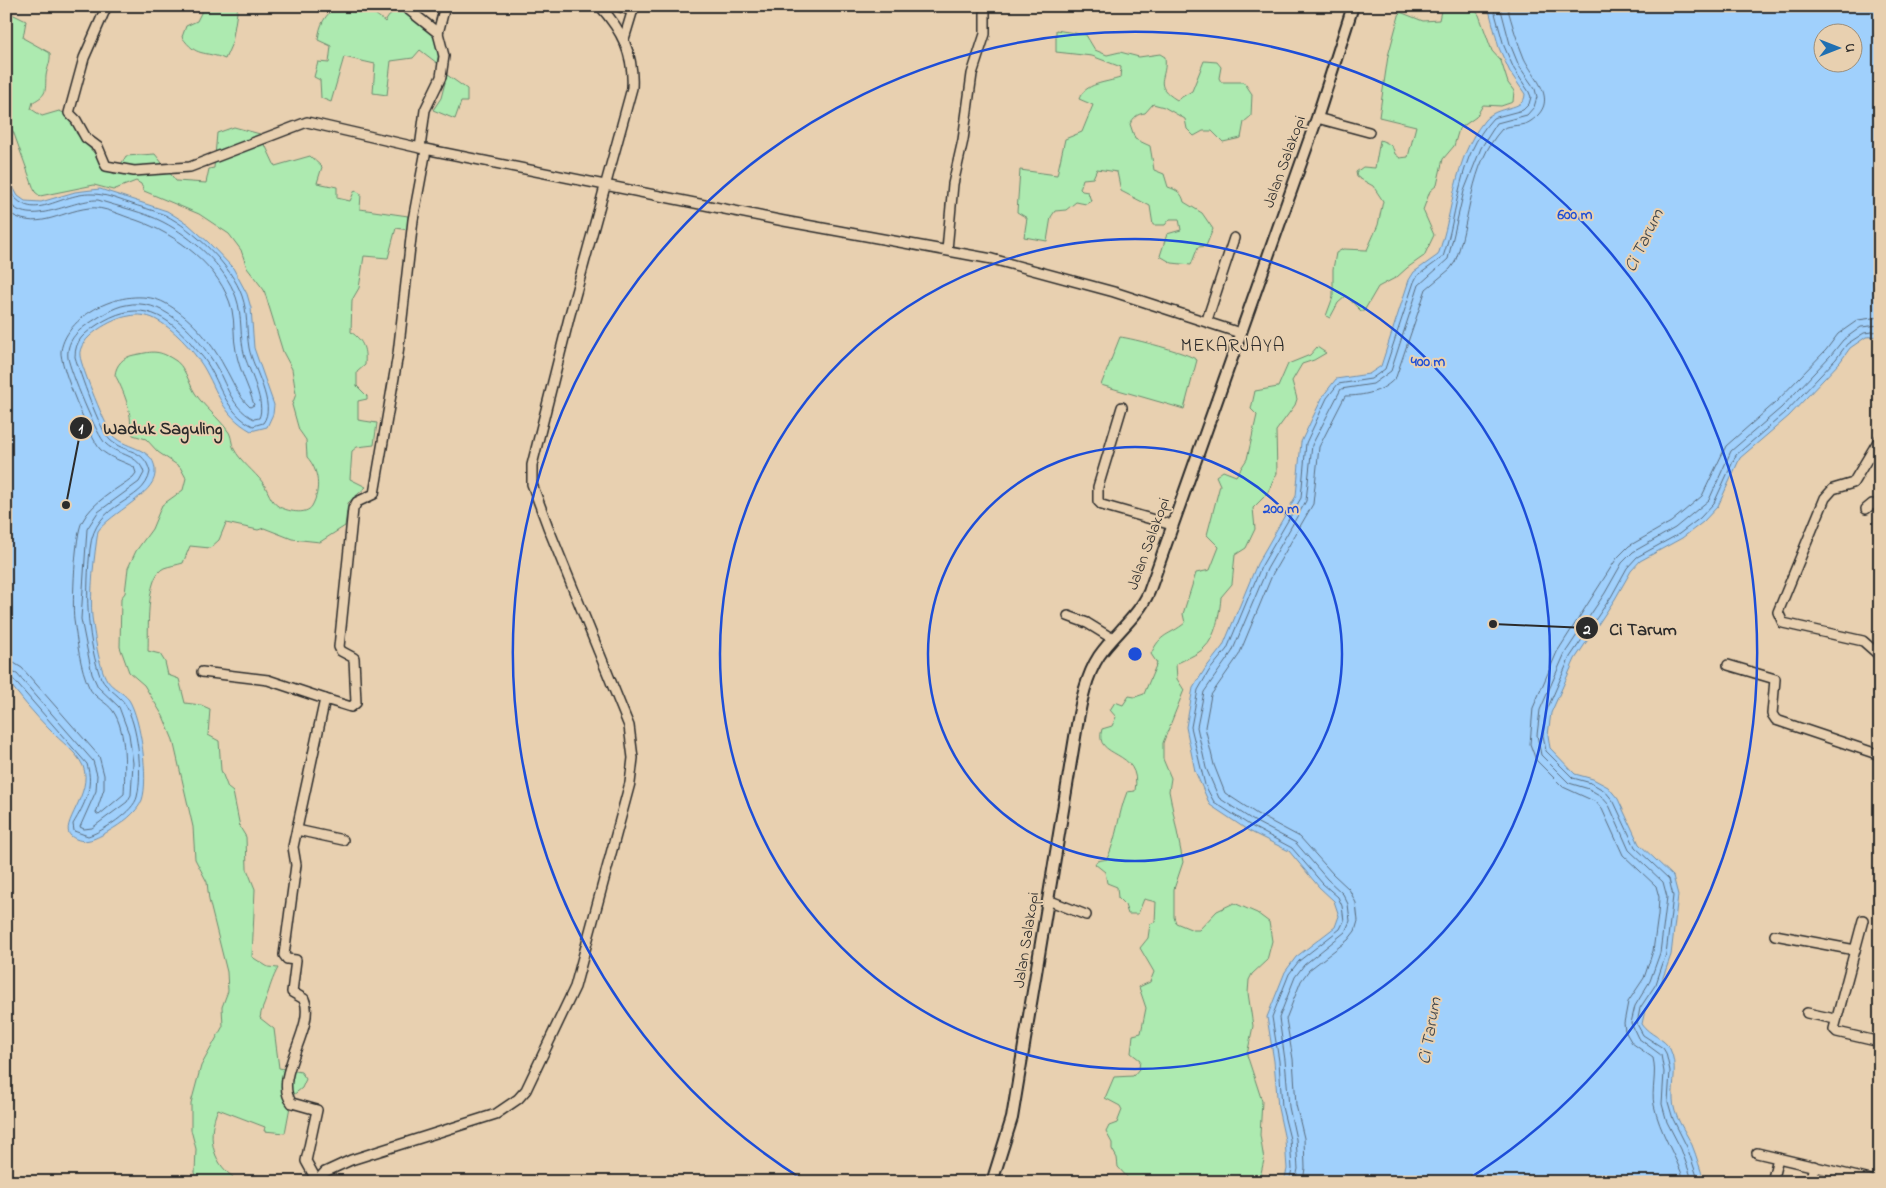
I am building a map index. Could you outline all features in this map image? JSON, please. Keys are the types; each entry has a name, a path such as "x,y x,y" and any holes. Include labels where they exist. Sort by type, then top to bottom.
{"street":[{"path":"101,6 105,10 84,58 69,113 76,120 86,138 98,147 106,166 134,171 190,167 307,122 423,149 784,221 947,250 1020,266 1207,320 1240,333"},
{"path":"404,6 438,33"},
{"path":"202,672 268,680 351,707 356,703 354,658 341,651 339,647 353,509 357,502 374,494 398,354 423,149 425,110 443,69 443,52 438,33 446,6"},
{"path":"325,699 293,847 296,866 284,956 287,959 296,960 292,992 304,999 306,1008 302,1033 290,1068 287,1093 292,1103 317,1110 306,1161 316,1181 325,1172 351,1160 493,1116 507,1108 531,1083 560,1022 578,977 630,783 633,758 632,737 629,726 548,527 533,486 531,475 566,328 632,88 632,69 624,39 616,24 600,6"},
{"path":"618,6 633,9 624,39"},
{"path":"947,250 953,184 963,140 972,74 985,34 985,6"},
{"name":"Jalan Salakopi","path":"992,1182 1012,1118 1076,725 1086,682 1097,659 1147,596 1317,118 1354,6"},
{"path":"1317,118 1369,132"},
{"path":"1207,320 1234,238"},
{"path":"1122,407 1098,487 1098,501 1102,505 1172,525"},
{"path":"1880,438 1853,483 1833,489 1825,498 1778,615 1783,622 1863,640 1880,656"},
{"path":"1866,509 1872,504 1880,506"},
{"path":"1068,616 1087,623 1113,639"},
{"path":"1728,665 1775,679 1772,714 1776,720 1880,755"},
{"path":"297,830 343,840"},
{"path":"1048,900 1086,914"},
{"path":"1863,920 1835,1019 1834,1029 1837,1032 1880,1042"},
{"path":"1775,935 1854,950"},
{"path":"1808,1013 1835,1019"},
{"path":"1756,1152 1879,1182"},
{"path":"1772,1182 1778,1158"},
{"path":"1810,1182 1814,1166"}],"green space":[{"path":"214,6 238,6 232,43 225,59 196,51 182,37 186,26 197,21 202,11"},
{"path":"337,6 363,8 385,22 396,6 420,23 433,36 437,44 437,63 420,50 413,58 391,61 387,95 373,93 375,64 344,57 331,102 321,98 320,80 314,77 318,62 329,63 331,46 318,40 319,34 321,25 326,17"},
{"path":"1442,6 1472,6 1479,15 1492,51 1501,61 1508,83 1514,91 1513,102 1501,106 1483,105 1476,117 1459,129 1454,146 1443,159 1437,185 1430,191 1423,210 1434,235 1424,256 1397,277 1378,287 1364,311 1361,311 1346,296 1338,303 1330,318 1326,316 1333,297 1333,269 1336,253 1343,249 1367,250 1378,225 1383,201 1373,186 1357,177 1356,172 1363,167 1375,168 1380,140 1390,145 1395,154 1400,158 1408,157 1416,126 1379,117 1388,56 1400,12 1423,21 1439,20"},
{"path":"6,11 26,21 23,38 50,53 45,92 33,102 31,109 42,116 59,111 80,119 76,133 95,154 102,168 115,174 126,156 155,154 176,181 206,183 209,169 214,168 217,133 234,127 260,134 275,166 310,156 322,167 317,183 337,187 337,198 350,201 355,190 361,194 360,209 408,216 408,230 396,228 388,258 364,256 359,288 352,300 351,332 361,342 365,355 365,365 357,372 357,386 367,396 367,399 358,401 358,420 377,423 374,445 357,447 352,451 350,479 366,487 348,503 345,526 320,542 292,539 264,528 258,530 226,523 219,540 210,548 190,546 183,563 164,568 158,573 151,593 148,619 148,651 160,654 165,662 168,675 179,679 185,703 201,705 210,709 208,735 219,741 221,770 228,788 233,792 240,827 246,837 247,869 255,889 252,957 268,967 278,968 271,983 260,1018 274,1029 279,1068 301,1072 306,1079 302,1088 292,1096 285,1133 264,1131 265,1127 218,1109 213,1128 213,1146 220,1163 233,1177 233,1182 199,1182 195,1173 196,1149 191,1130 191,1103 201,1066 223,1026 222,1007 228,991 227,972 209,900 207,882 195,859 193,827 173,740 163,716 144,685 129,672 120,647 121,598 125,593 128,568 136,551 152,529 162,505 183,490 186,478 180,467 158,452 146,439 133,435 130,430 131,424 127,402 115,375 117,368 127,358 150,352 163,354 181,365 199,398 229,433 237,453 263,483 278,506 296,512 309,509 317,493 316,474 307,457 306,440 299,430 292,405 296,394 292,369 283,352 264,290 247,268 241,250 229,234 199,214 144,191 141,184 136,181 113,190 94,185 40,196 35,192 13,131 6,125"},
{"path":"1056,30 1086,35 1095,50 1107,55 1120,52 1139,57 1160,54 1165,57 1163,85 1165,90 1177,100 1192,91 1204,61 1217,62 1221,67 1219,78 1221,82 1244,82 1252,94 1251,116 1244,122 1241,138 1223,142 1212,131 1203,131 1194,136 1187,129 1185,119 1164,107 1153,104 1145,113 1136,116 1130,124 1135,139 1150,146 1154,170 1164,174 1168,187 1179,192 1184,202 1202,213 1213,229 1206,246 1198,247 1191,265 1172,263 1160,256 1167,234 1181,230 1179,219 1170,219 1165,225 1153,225 1150,206 1121,191 1117,172 1097,169 1093,178 1083,179 1080,189 1088,192 1091,201 1086,204 1076,202 1066,210 1055,211 1051,217 1047,241 1024,237 1027,218 1017,212 1020,170 1057,175 1065,139 1082,132 1093,105 1079,99 1082,94 1096,84 1120,78 1121,67 1092,56 1056,52"},
{"path":"447,75 467,89 467,102 461,102 455,119 433,110 441,98"},
{"path":"1120,337 1172,350 1197,360 1184,409 1101,385"},
{"path":"1317,347 1326,353 1302,364 1292,381 1297,399 1295,405 1276,431 1277,473 1267,494 1253,508 1255,529 1246,548 1235,555 1232,584 1221,597 1212,638 1201,650 1176,664 1177,679 1184,690 1163,743 1163,759 1171,778 1169,791 1183,862 1174,889 1174,917 1176,923 1193,930 1199,930 1217,911 1234,903 1257,913 1269,922 1272,941 1267,960 1252,974 1249,980 1248,993 1253,1026 1247,1055 1262,1101 1260,1135 1264,1160 1261,1173 1264,1182 1127,1182 1128,1178 1118,1167 1112,1143 1106,1132 1109,1126 1117,1123 1122,1110 1120,1106 1105,1098 1114,1077 1133,1076 1139,1069 1140,1060 1131,1053 1133,1035 1141,1033 1146,1008 1139,987 1150,982 1154,972 1140,948 1148,938 1150,924 1155,922 1156,902 1144,899 1138,914 1128,914 1125,905 1118,898 1117,887 1107,883 1105,872 1095,864 1097,861 1107,859 1127,792 1135,791 1135,777 1132,767 1104,746 1101,739 1102,729 1112,726 1116,717 1110,710 1115,702 1123,705 1129,696 1135,697 1144,694 1157,663 1151,654 1162,638 1185,623 1183,614 1196,573 1210,570 1219,547 1207,535 1220,485 1216,476 1223,471 1236,476 1247,459 1257,415 1251,409 1255,391 1278,387 1288,364 1310,355"}],"water":[{"path":"1488,6 1880,6 1880,336 1866,337 1850,348 1840,362 1789,416 1740,458 1718,506 1703,522 1682,538 1640,561 1631,571 1615,599 1575,659 1551,713 1548,735 1550,748 1575,774 1593,779 1608,787 1618,799 1639,844 1673,876 1678,895 1671,955 1660,986 1645,1010 1642,1024 1670,1049 1674,1061 1673,1099 1675,1111 1692,1145 1705,1182 1284,1182 1287,1169 1285,1140 1278,1108 1274,1061 1267,1017 1285,972 1296,957 1335,927 1339,916 1334,901 1319,887 1289,851 1249,831 1210,805 1195,771 1186,727 1193,688 1223,646 1257,564 1296,496 1301,442 1323,396 1336,379 1369,374 1381,366 1409,280 1414,272 1438,255 1460,168 1474,136 1489,116 1515,106 1524,100 1525,94 1510,72 1499,48"},
{"path":"6,175 18,196 25,201 41,202 75,192 100,189 167,211 188,224 233,268 247,294 251,308 254,348 274,405 273,414 267,427 251,431 241,424 227,410 203,366 188,346 169,328 149,317 132,315 114,321 97,330 84,342 80,356 100,411 110,431 119,441 146,454 154,465 155,474 153,481 140,496 112,517 98,531 92,597 94,631 104,674 109,683 129,700 137,721 143,750 144,791 140,805 128,818 100,836 86,841 76,839 68,831 84,787 85,776 83,766 73,751 32,711 6,678"}],"place":[{"name":"Waduk Saguling","path":"66,505"},
{"name":"Ci Tarum","path":"1493,624"}],"district":[{"name":"MEKARJAYA","path":"1233,346"}]}
